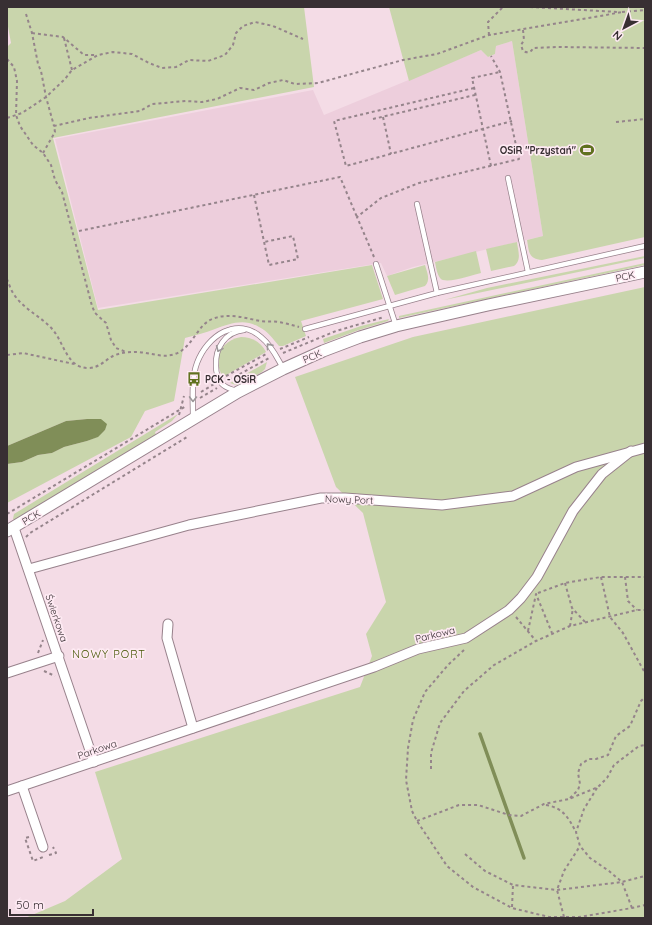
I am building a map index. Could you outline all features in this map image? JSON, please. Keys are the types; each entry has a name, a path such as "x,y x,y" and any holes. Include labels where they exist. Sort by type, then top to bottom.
{"street":[{"name":"PCK","path":"10,530 238,392 323,351 360,337 396,326 645,272"},
{"name":"Nowy Port","path":"29,569 189,525 321,498 346,498 442,504 513,496 576,467 645,448"},
{"name":"Parkowa","path":"7,791 374,667 418,649 466,638 509,610 521,598 537,576 573,512 602,474 631,451"},
{"name":"Świerkowa","path":"10,530 29,569 94,762"},
{"path":"168,624 166,638 193,728"},
{"path":"7,673 59,656"},
{"path":"22,786 43,847"}],"lane":[{"path":"508,178 528,272"},
{"path":"417,204 437,293"},
{"path":"306,329 437,293 645,246"},
{"path":"376,264 396,326"},
{"path":"193,420 193,397 196,364 203,351 212,340 222,332 236,327 249,330 262,337 274,351 283,369"},
{"path":"238,392 228,388 220,381 216,370 216,358 218,347 225,338 235,331 249,330"}],"path":[{"path":"489,35 488,22 503,7"},
{"path":"530,7 623,12"},
{"path":"54,126 89,118 140,111 152,104 186,101 202,102 217,99 240,88 254,90 269,83 283,80 295,84 318,83 403,60 437,54 489,35 623,12 645,10"},
{"path":"26,14 32,33 55,132 42,153"},
{"path":"32,33 63,37 84,55 98,55 113,52 132,54 162,68 176,67 189,60 208,61 224,55 233,45 236,33 243,26 255,22 273,26 303,38"},
{"path":"523,30 524,40 521,45 523,51 526,53 530,52 533,48 645,48"},
{"path":"63,37 72,70"},
{"path":"7,118 22,113 46,97 65,80 72,70 98,55"},
{"path":"357,217 381,198 396,191 419,183 519,159 512,121 500,72 491,56"},
{"path":"7,59 14,67 17,81 16,115 20,126 33,145 42,153 51,165 55,180 62,192 92,306 95,313 106,323 111,340 116,348 126,352"},
{"path":"491,166 472,78 500,72"},
{"path":"474,88 334,121 346,166 512,121"},
{"path":"373,119 475,95"},
{"path":"377,111 378,118"},
{"path":"383,117 392,154"},
{"path":"616,122 645,119"},
{"path":"79,231 340,177 376,264"},
{"path":"254,195 264,242 269,265 298,259 293,236 264,242"},
{"path":"7,279 14,295 24,306 41,318 54,331 67,355 76,364"},
{"path":"7,356 23,353 76,364 87,368 99,366 115,355 126,352 139,351 166,356 175,354 186,348 204,324 214,318 233,316 248,317 261,322 277,322 306,329"},
{"path":"316,334 323,351"},
{"path":"183,403 244,366 274,351 309,337"},
{"path":"26,537 30,533 193,433"},
{"path":"601,577 610,617 623,633 645,673"},
{"path":"530,598 536,594 565,583 601,577 645,577"},
{"path":"625,577 628,601 637,610"},
{"path":"565,583 573,608 586,623"},
{"path":"528,631 536,594"},
{"path":"536,594 552,634"},
{"path":"570,626 573,608"},
{"path":"509,610 536,641"},
{"path":"432,769 431,753 440,723 464,691 494,665 536,641 570,626 637,610 645,610"},
{"path":"44,637 37,655 39,662 42,670 58,678"},
{"path":"467,646 448,665 425,692 413,720 408,748 406,780 412,811 447,866 473,887 512,908 549,918 579,917 645,905"},
{"path":"569,799 578,790 580,784 578,773 581,764 589,759 596,759 608,755 616,736 630,726 640,701 645,697"},
{"path":"576,832 584,809 598,788 607,778 614,765 639,746 645,745"},
{"path":"417,821 459,805 478,805 509,815 521,816 544,804 569,799 598,788"},
{"path":"544,804 555,806 568,817 576,832 580,846 590,858 622,882 632,908"},
{"path":"33,835 25,838 33,861 56,853 52,842"},
{"path":"564,917 557,890 564,871 580,846"},
{"path":"465,854 485,871 513,885 557,890 622,882 645,876"},
{"path":"512,908 513,885"}],"shaded area":[{"path":"7,7 304,7 314,87 53,138 98,310 372,265 383,299 301,321 306,336 283,346 279,346 270,335 262,329 253,324 242,322 185,338 174,401 145,411 131,437 7,503 7,464 22,462 38,455 52,453 64,447 87,441 97,437 105,430 101,419 66,421 7,446 7,47 11,43 7,21"},
{"name":"OSiR \"Przystań\"","path":"389,7 645,7 645,237 542,260 534,258 530,254 527,240 543,236 512,41 496,46 495,54 488,57 481,50 409,81"},
{"path":"512,41 543,236 413,267 387,276 381,263 98,308 55,139 313,90 324,115 481,50 488,57 495,54 496,46"},
{"path":"517,242 519,258 516,264 514,266 491,271 486,249"},
{"path":"476,251 481,273 453,280 443,280 440,278 435,262"},
{"path":"645,256 645,258 444,300 487,288"},
{"path":"645,263 645,265 399,318 399,316"},
{"path":"425,265 428,281 425,286 395,295 387,276"},
{"path":"645,287 645,918 25,918 65,901 122,859 95,772 360,687 372,656 366,634 386,602 363,513 336,487 295,377 413,337"},
{"path":"389,319 388,321 324,343 323,339 361,326"},
{"path":"241,337 256,341 262,345 266,352 223,377 218,364 220,352 228,342"},
{"path":"267,362 265,369 262,372 239,385 230,383"},
{"path":"178,414 172,421 155,432 156,435 15,521 13,519 14,514"},
{"path":"101,419 107,424 105,430 98,437 64,447 52,453 38,455 22,462 7,464 7,446 66,421"}],"waterway":[{"path":"480,734 524,858"}],"place":[{"name":"OSiR \"Przystań\"","path":"587,150"},
{"name":"PCK - OSiR","path":"194,379"}],"district":[{"name":"NOWY PORT","path":"109,654"}]}
